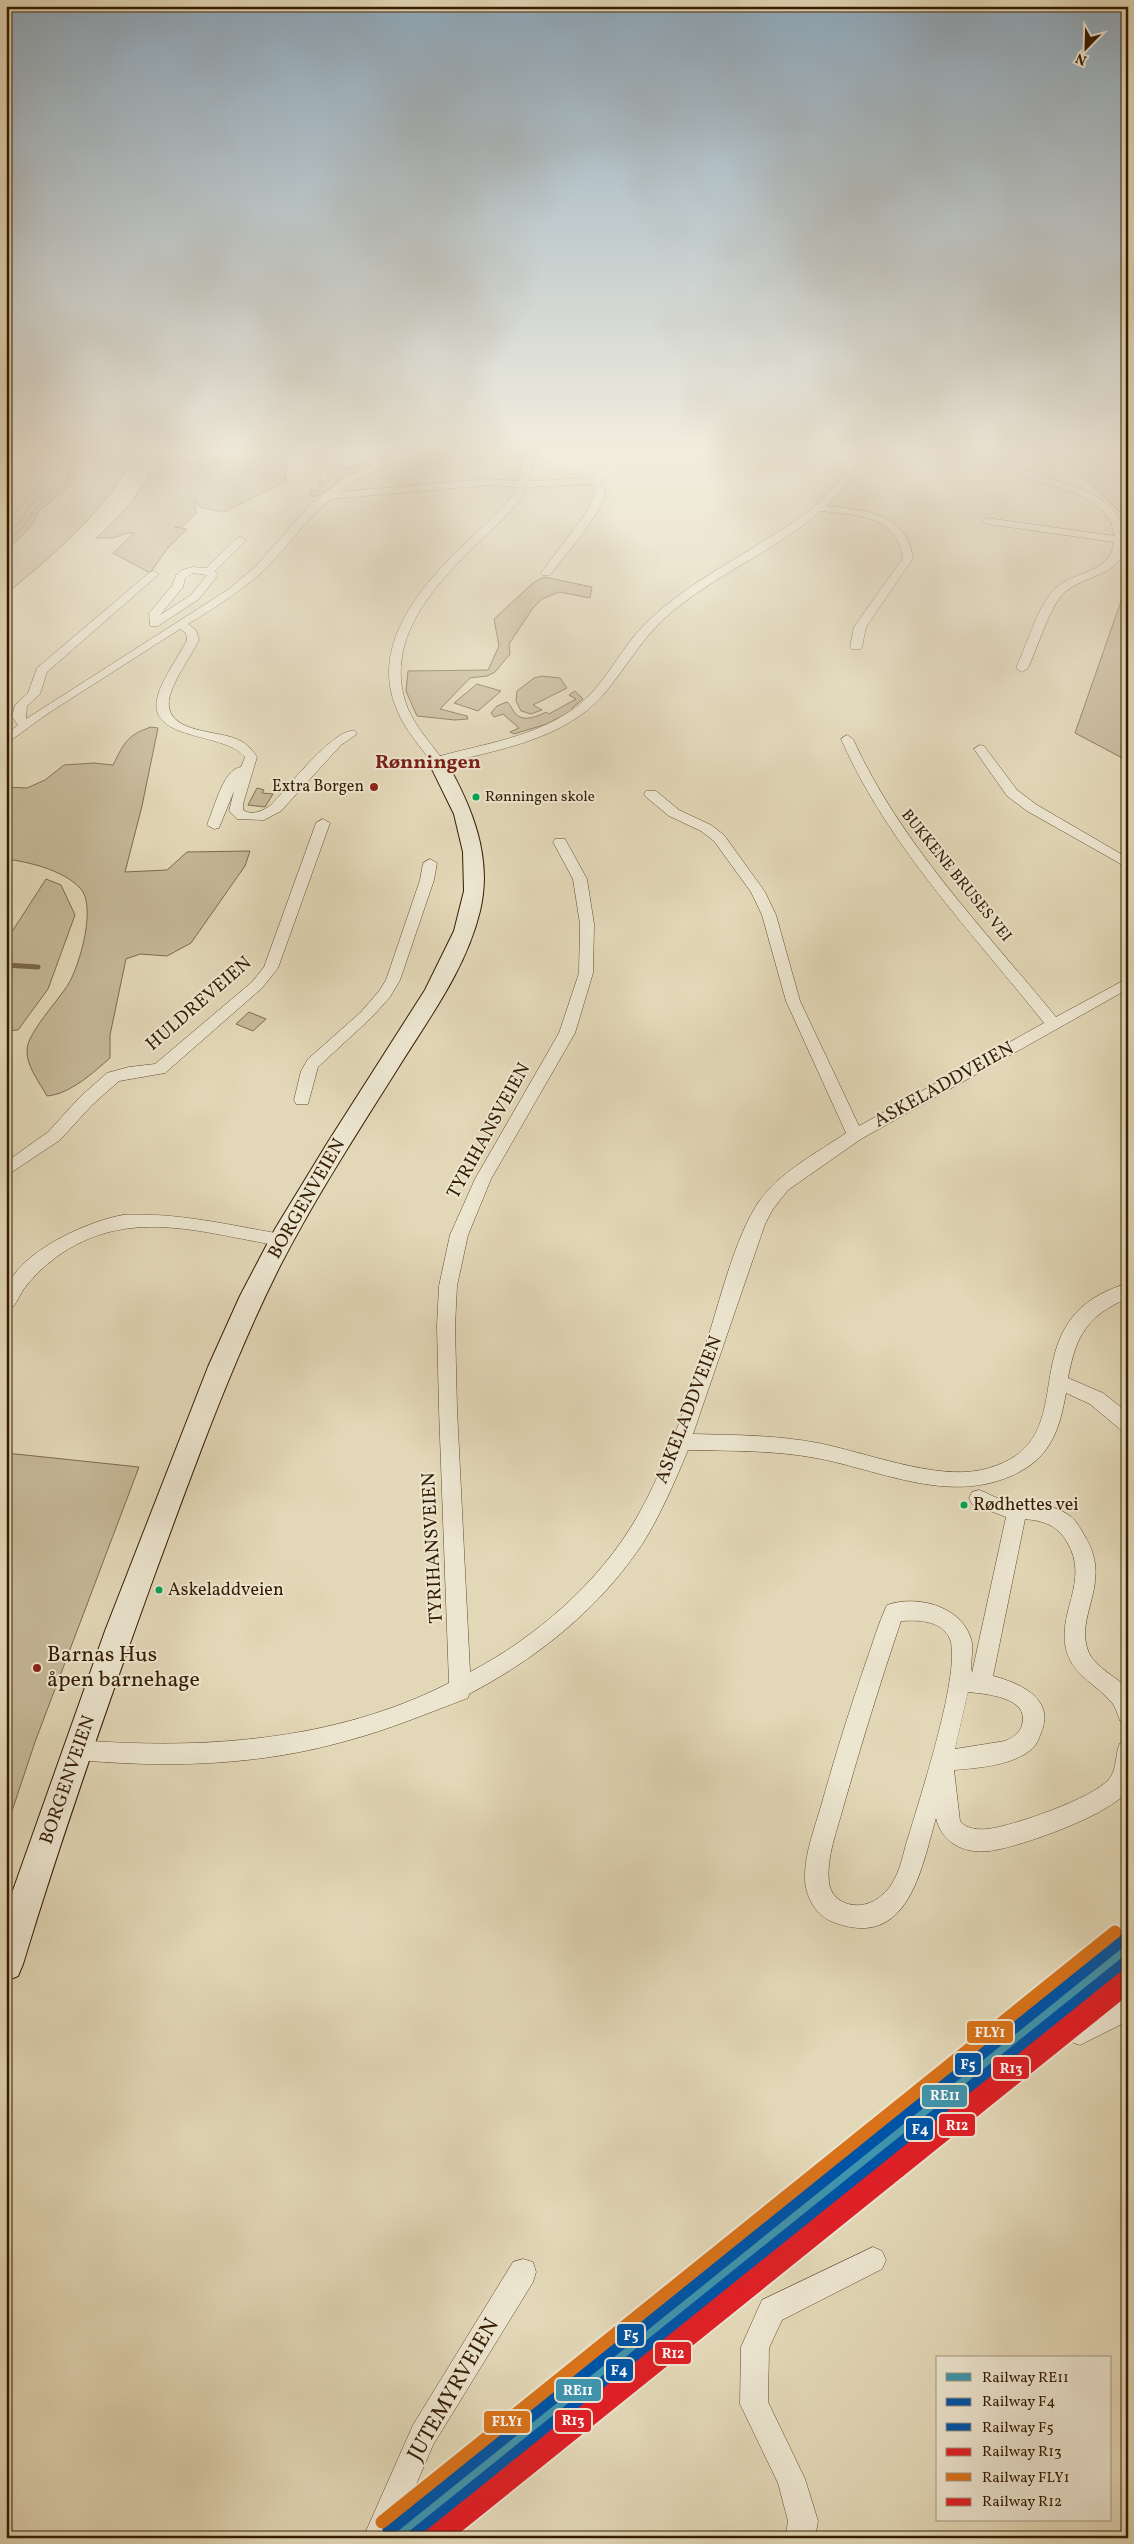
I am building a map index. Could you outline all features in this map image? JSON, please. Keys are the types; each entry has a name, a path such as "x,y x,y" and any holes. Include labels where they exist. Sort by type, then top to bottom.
{"street":[{"path":"209,571 213,575 210,581 195,597 154,624 155,613 177,587 180,577 186,572 193,570 209,571 213,567"},
{"path":"6,740 24,725 87,683 233,591 261,567"},
{"name":"BORGENVEIEN","path":"6,1964 78,1750 162,1517 211,1390 252,1297 281,1240 454,956 464,931 474,890 475,868 472,844 459,802 437,761 407,718 396,689 395,656 403,626 420,598 450,567"},
{"path":"546,572 550,567"},
{"path":"437,761 524,737 557,724 576,713 606,685 630,646 654,621 690,593 730,567"},
{"path":"856,647 860,627 903,567"},
{"path":"1022,668 1046,613 1059,590 1105,567"},
{"path":"24,725 18,717 20,705 34,694 41,671 96,621 154,574"},
{"path":"181,625 192,632 193,640 164,695 162,705 164,715 175,725 190,732 240,743 249,751 251,757 236,804 236,811 242,816 264,816 276,808 337,742 351,734"},
{"name":"BUKKENE BRUSES VEI","path":"847,739 860,770 886,816 1054,1025"},
{"path":"980,749 1012,793 1032,808 1128,864"},
{"path":"214,825 233,776 249,765"},
{"path":"651,794 674,813 706,828 719,838 758,892 769,915 793,1001 855,1135"},
{"name":"HULDREVEIEN","path":"6,1170 54,1136 86,1101 113,1077 129,1072 160,1069 257,985 271,968 323,823"},
{"name":"TYRIHANSVEIEN","path":"460,1690 448,1409 446,1326 448,1286 459,1235 482,1179 567,1033 586,972 587,924 580,879 560,842"},
{"path":"302,1100 307,1088 309,1068 378,1004 393,980 427,880 430,863"},
{"name":"ASKELADDVEIEN","path":"78,1750 188,1755 326,1737 387,1720 460,1690 506,1663 554,1628 615,1566 644,1522 681,1442 747,1246 766,1205 782,1186 855,1135 1128,983"},
{"path":"6,1303 19,1282 50,1252 84,1232 110,1223 124,1221 157,1222 281,1240"},
{"path":"681,1442 797,1446 930,1476 974,1479 1016,1468 1035,1453 1047,1434 1060,1382 1063,1357 1079,1322 1107,1298 1128,1290"},
{"path":"1060,1382 1086,1390 1128,1425"},
{"path":"979,1498 991,1506 1034,1512 1063,1521 1083,1548 1088,1571 1076,1637 1078,1653 1085,1665 1112,1688 1127,1705 1128,1714"},
{"path":"970,1682 958,1631 948,1622 931,1614 912,1611 894,1612 856,1722 820,1852 817,1881 822,1899 834,1911 853,1917 869,1917 888,1906 905,1885 942,1760 970,1682 1018,1511"},
{"path":"942,1760 980,1757 1019,1746 1033,1730 1034,1713 1027,1699 997,1686 970,1682"},
{"path":"942,1760 948,1823 956,1835 970,1840 989,1840 1102,1802 1116,1787 1126,1771 1128,1750"},
{"path":"1080,2033 1128,2008"},
{"path":"800,2538 803,2521 791,2479 754,2404 755,2347 772,2310 873,2260"},
{"name":"JUTEMYRVEIEN","path":"378,2538 423,2435 524,2272"}],"shaded area":[{"path":"6,567 38,567 6,594"},
{"path":"138,567 154,567 150,573"},
{"path":"544,577 592,587 590,598 559,592 542,599 533,608 509,644 510,654 495,672 487,676 470,678 440,709 467,716 468,719 455,720 417,716 406,691 408,671 488,670 499,646 494,619 533,583"},
{"path":"1128,581 1128,761 1075,733"},
{"path":"542,676 560,678 567,688 533,705 542,710 531,714 521,711 516,701 517,691 534,678"},
{"path":"477,684 501,691 478,711 454,703"},
{"path":"575,691 583,699 573,707 572,711 547,724 514,734 510,732 519,728 503,714 494,717 491,713 497,706 507,702 514,712 521,717 534,717 546,712 549,714 576,699 569,695"},
{"path":"151,727 158,728 142,806 125,872 167,870 187,852 250,851 245,866 191,943 167,956 140,954 126,959 110,1035 110,1058 73,1087 47,1096 29,1062 27,1056 28,1043 69,983 78,963 85,935 87,907 85,896 80,888 65,876 25,862 6,859 6,787 27,788 45,780 64,765 94,763 113,765 120,751 131,737"},
{"path":"257,788 264,790 262,793 273,794 265,807 248,805"},
{"path":"46,879 61,885 75,915 48,989 18,1030 6,1031 6,941"},
{"path":"249,1012 266,1019 253,1031 236,1024"},
{"path":"6,1453 139,1467 35,1742 6,1829"}],"waterway":[{"path":"6,965 38,967"}],"rail line":[{"name":"FLY1","path":"382,2522 1115,1932"},
{"name":"F5","path":"389,2530 1122,1940"},
{"name":"RE11","path":"395,2538 1128,1948"},
{"name":"F4","path":"411,2538 1128,1961"},
{"name":"R13","path":"427,2538 1128,1974"},
{"name":"R12","path":"443,2538 1128,1987"}],"place":[{"name":"Extra Borgen","path":"374,787"},
{"name":"Rønningen skole","path":"476,797"},
{"name":"Rødhettes vei","path":"964,1505"},
{"name":"Askeladdveien","path":"159,1590"},
{"name":"Barnas Hus åpen barnehage","path":"37,1668"}],"district":[{"name":"Rønningen","path":"428,763"}]}
